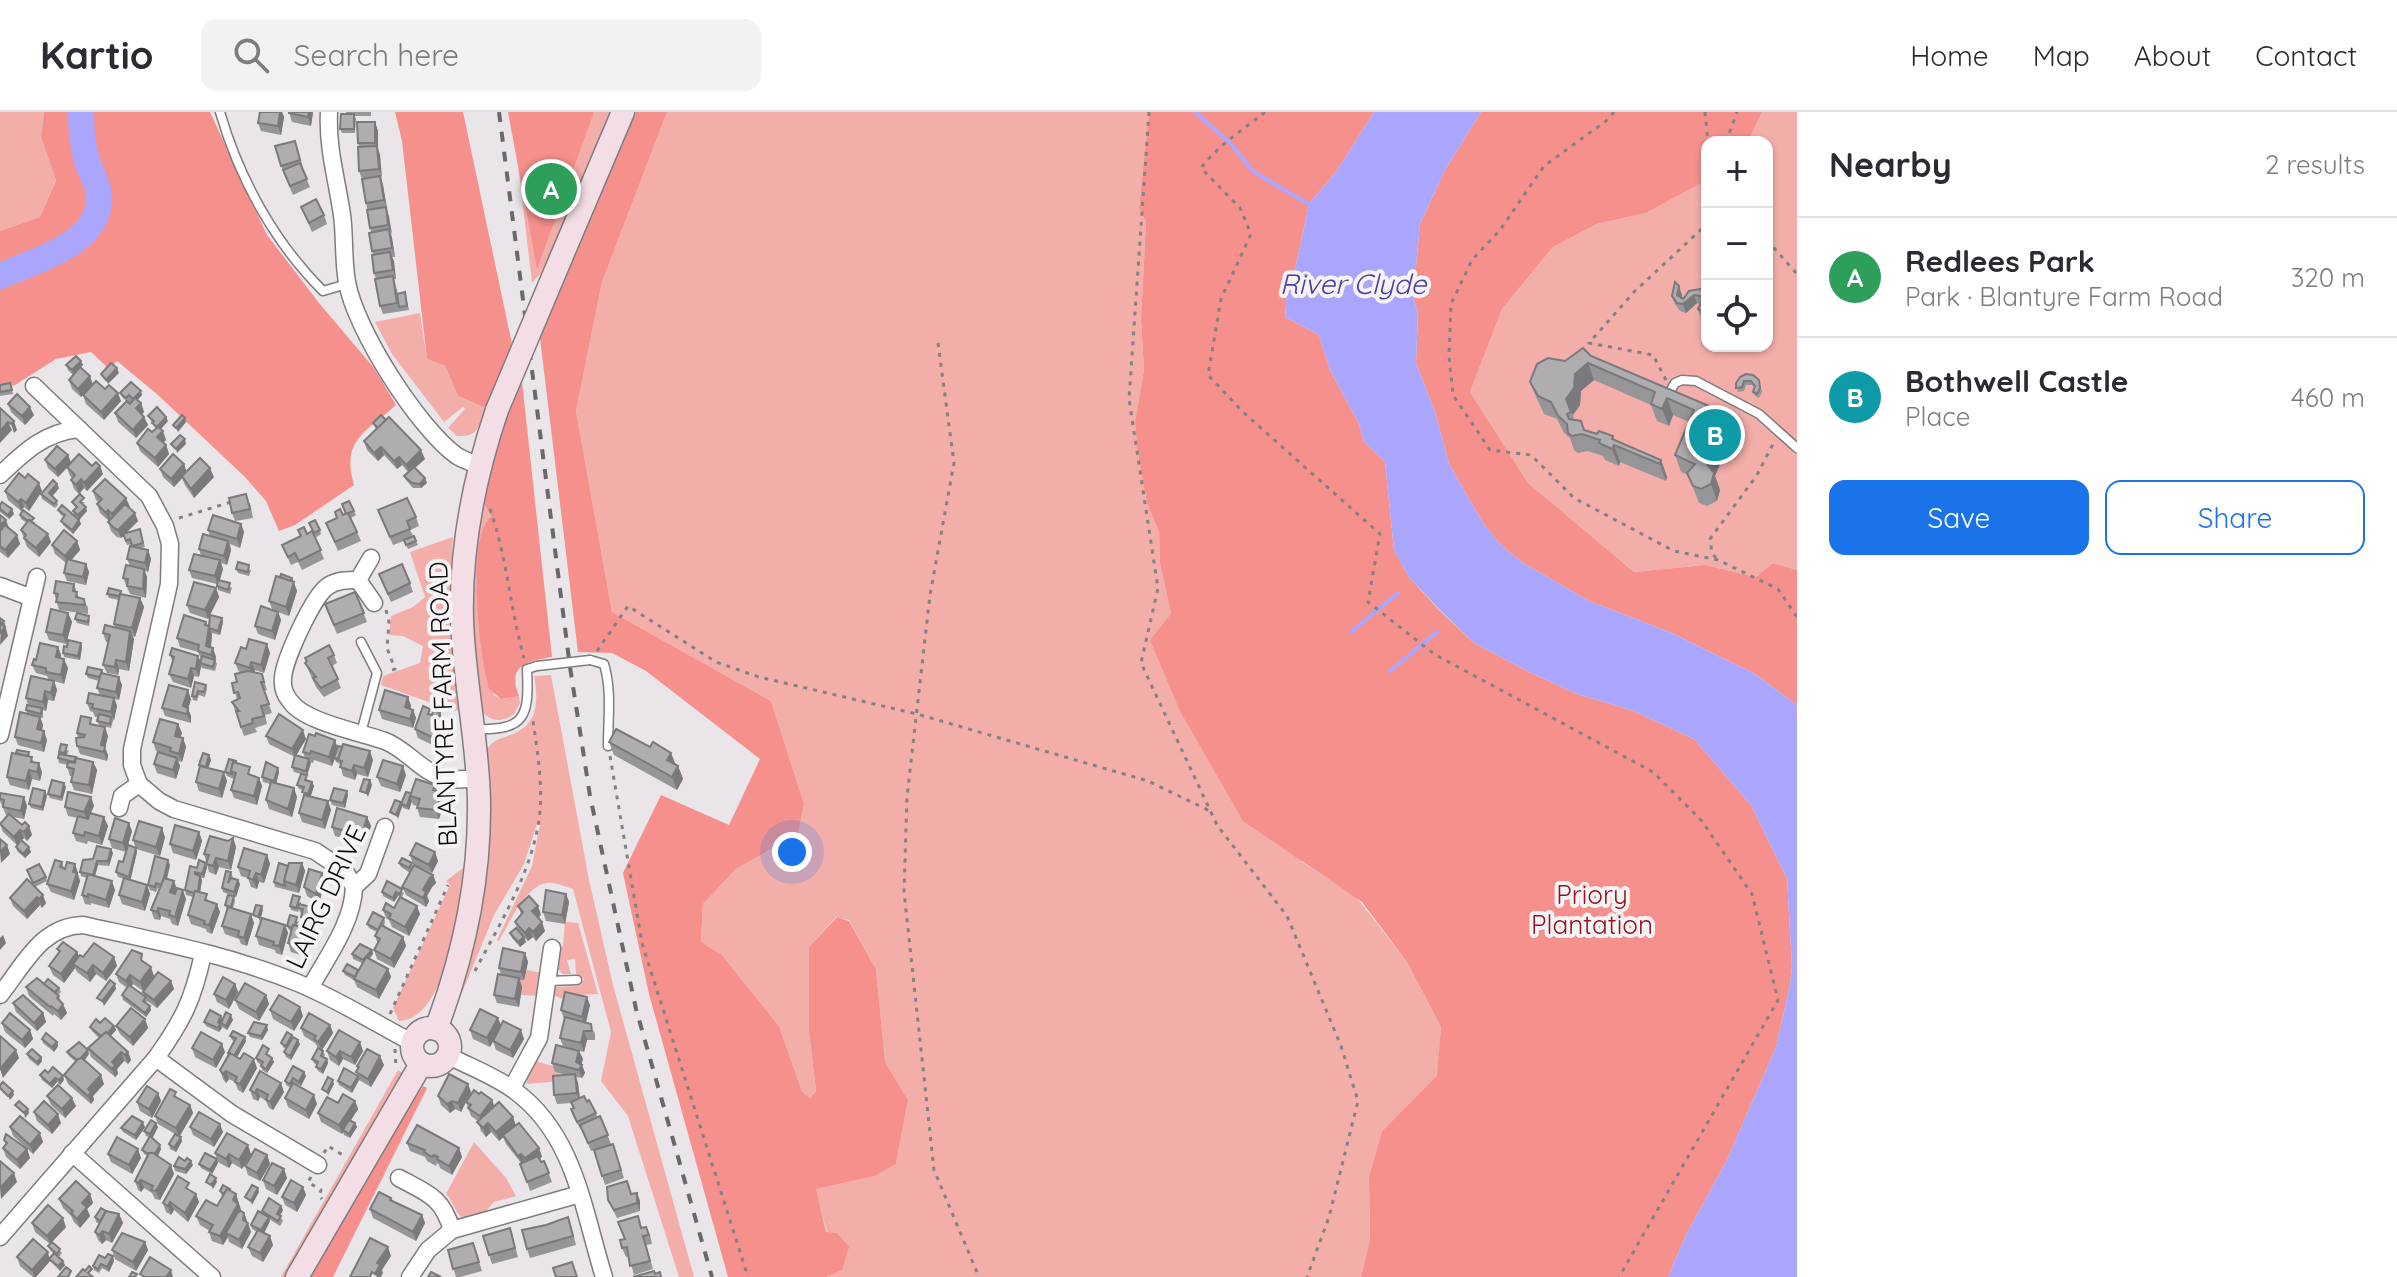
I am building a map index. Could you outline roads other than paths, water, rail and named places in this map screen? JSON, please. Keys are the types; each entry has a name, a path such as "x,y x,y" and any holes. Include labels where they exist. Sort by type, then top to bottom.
{"main road":[{"name":"BLANTYRE FARM ROAD","path":"436,1029 460,959 472,906 478,841 478,778 464,647 462,586 465,539 477,475 497,410 623,112"},
{"path":"297,1277 409,1046 424,1030 436,1029 447,1036 451,1049 440,1065 427,1066 409,1046"}],"street":[{"path":"329,112 328,135 342,214 347,284 364,331 380,361 411,405 450,450 477,475"},
{"path":"34,386 149,496 164,523 170,544 171,563 132,749 132,765 139,784 174,809 315,851 345,871 354,887"},
{"path":"0,475 42,439 79,429"},
{"path":"358,580 371,558"},
{"path":"0,735 37,577"},
{"path":"358,580 374,603"},
{"path":"358,580 335,582 316,598 286,665 284,692 299,711 389,742 435,774 445,778 478,778"},
{"path":"0,586 32,598"},
{"path":"119,808 122,796 139,784"},
{"name":"LAIRG DRIVE","path":"310,988 344,925 354,887 368,874 385,827"},
{"path":"0,995 44,938 72,925 110,931 259,969 310,988 409,1046"},
{"path":"512,1088 539,1038 552,948"},
{"path":"0,1237 156,1058 195,993 203,954"},
{"path":"449,1056 512,1088 544,1118 561,1142 604,1277"},
{"path":"156,1058 232,1114 318,1165"},
{"path":"72,1153 212,1277"},
{"path":"399,1178 439,1200 452,1230"},
{"path":"410,1277 428,1250 452,1230 580,1194"}],"lane":[{"path":"220,112 228,140 246,180 303,272 323,291 347,284"},
{"path":"1671,390 1675,383 1682,380 1696,381 1759,414 1797,448"},
{"path":"361,642 377,673 361,733"},
{"path":"473,729 500,730 515,724 528,706 527,669 590,660 604,664 611,687 607,713 608,746"},
{"path":"548,981 577,980"}],"water":[{"name":"River Clyde","path":"1374,112 1481,112 1445,170 1420,224 1413,297 1418,312 1416,363 1435,412 1449,464 1483,523 1501,545 1523,563 1589,601 1672,633 1755,674 1797,705 1797,1277 1668,1277 1686,1235 1727,1160 1776,1047 1790,985 1792,966 1787,879 1751,805 1694,739 1634,711 1577,694 1529,672 1474,643 1439,609 1409,577 1394,550 1385,462 1364,442 1359,424 1330,370 1319,335 1285,317 1287,290 1296,265 1309,204 1336,172"}],"waterway":[{"path":"0,276 66,246 81,236 92,223 98,208 98,190 84,149 81,112"},
{"path":"1195,112 1229,142 1254,172 1310,205"},
{"path":"1351,632 1398,593"},
{"path":"1390,671 1437,632"}],"railway":[{"path":"499,112 570,667 590,796 636,1009 712,1277"}],"place":[{"name":"Redlees Park","path":"551,189"},
{"name":"Bothwell Castle","path":"1715,435"}],"park label":[{"name":"Priory Plantation","path":"1592,910"}]}
